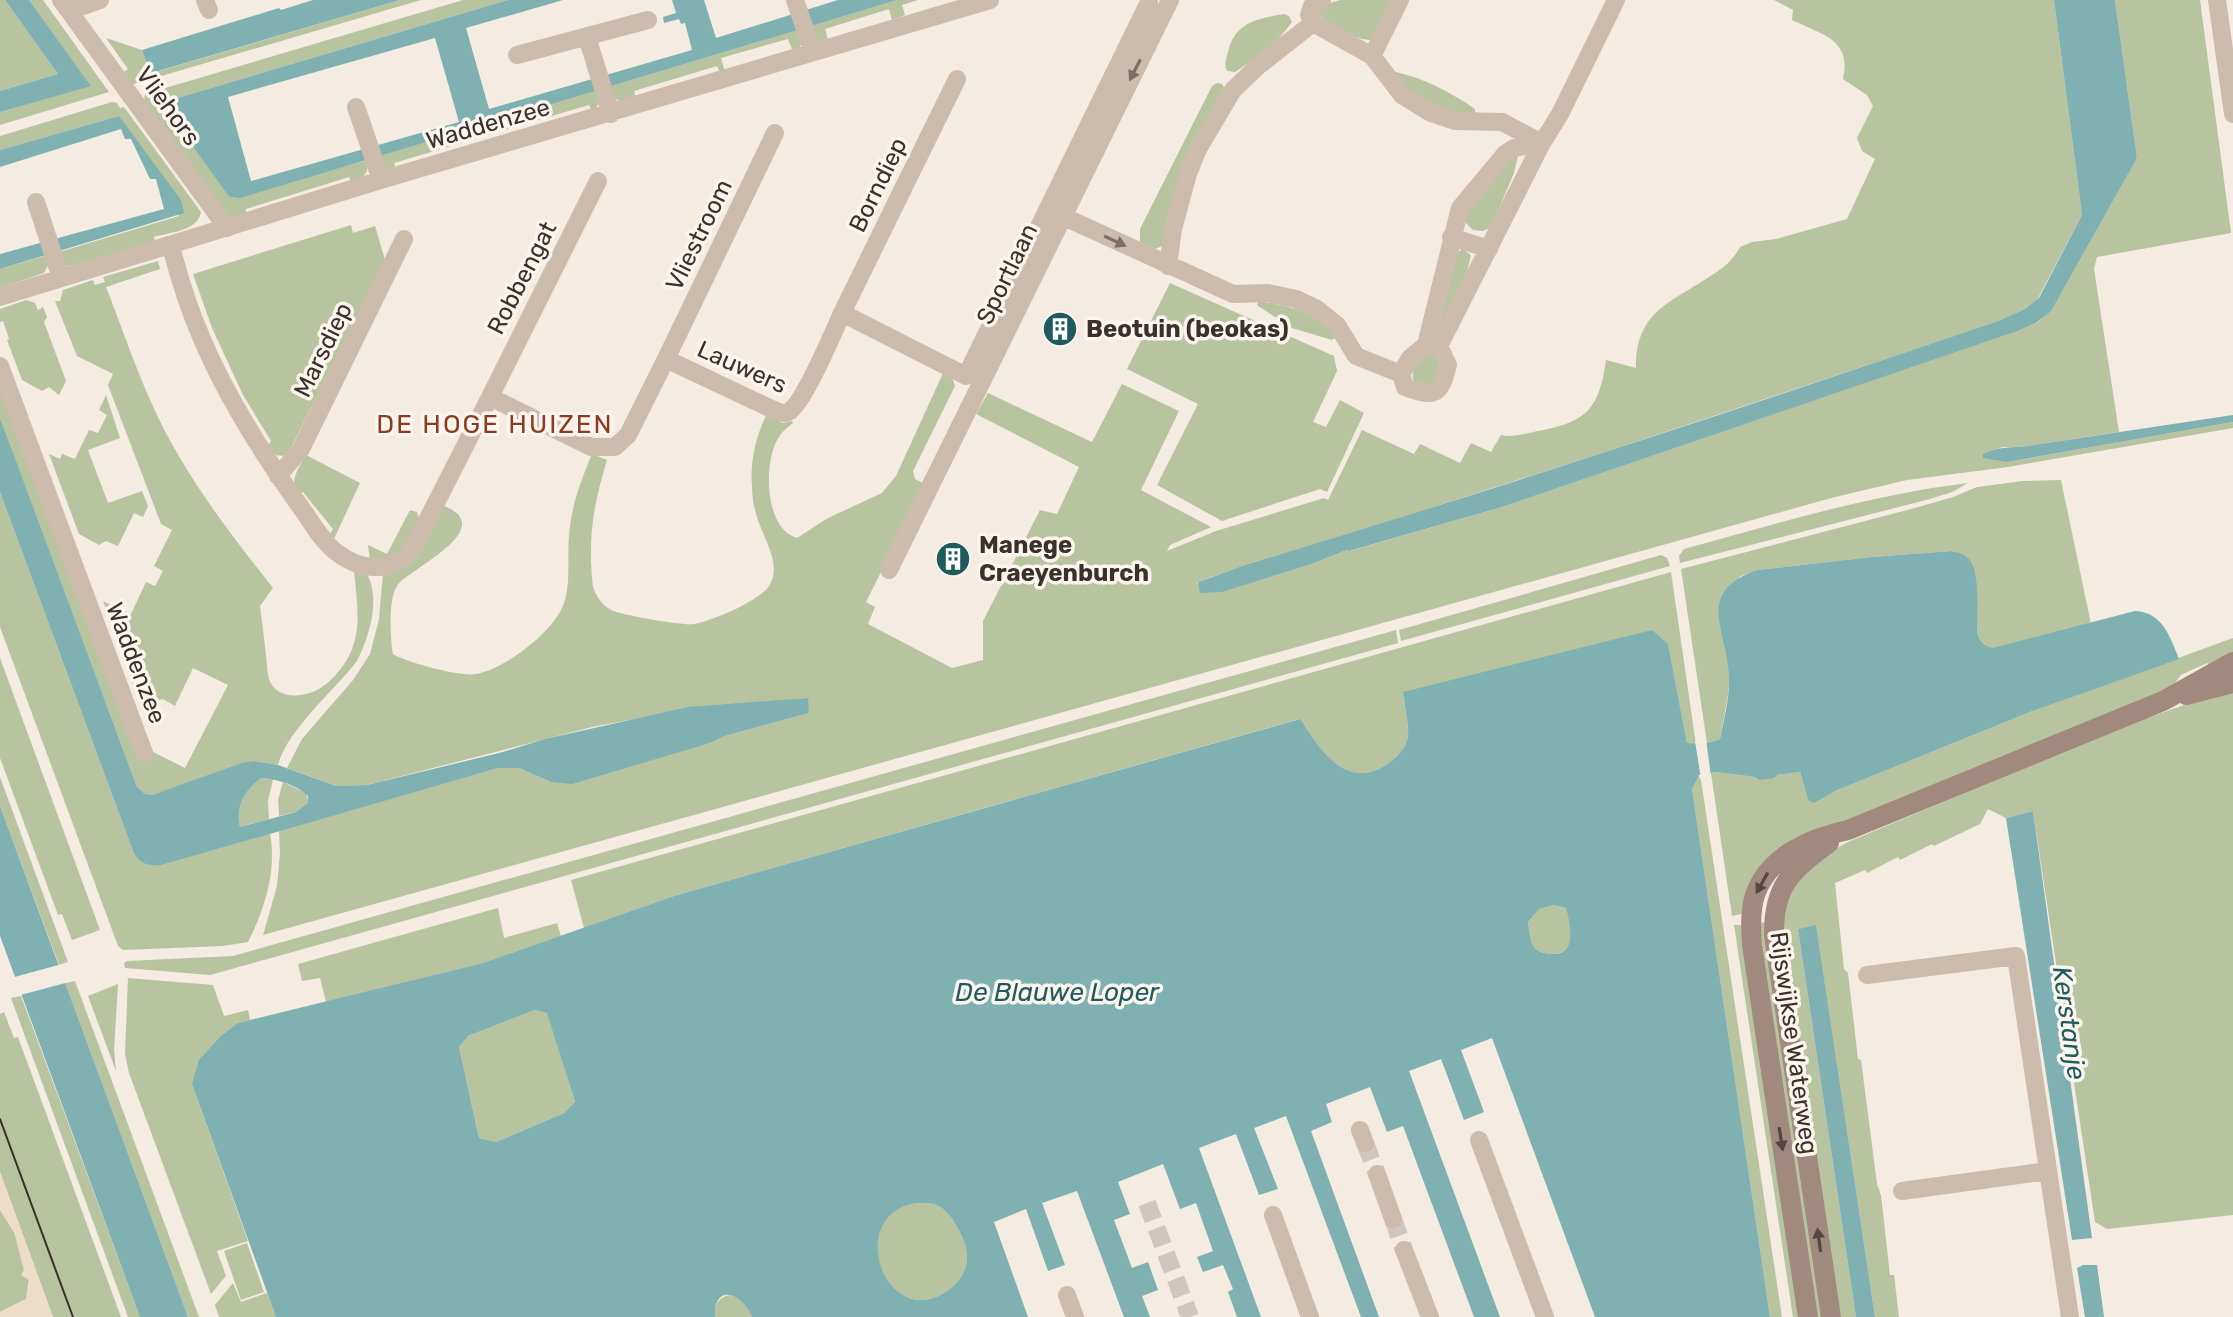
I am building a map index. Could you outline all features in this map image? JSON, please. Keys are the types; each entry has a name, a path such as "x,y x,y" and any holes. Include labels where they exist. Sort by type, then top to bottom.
{"main road":[{"name":"Rijswijkse Waterweg","path":"1808,1317 1754,960 1751,924 1755,895 1766,874 1775,864 1822,835 1848,830 2163,701 2233,662"},
{"name":"Rijswijkse Waterweg","path":"2163,701 2233,683"},
{"name":"Rijswijkse Waterweg","path":"1831,1317 1774,936 1774,916 1780,892 1794,871 1848,830"}],"street":[{"name":"Vliehors","path":"100,0 65,6 227,228"},
{"name":"Waddenzee","path":"0,297 227,228 378,172 611,114 990,0"},
{"name":"Sportlaan","path":"889,570 1170,0"},
{"path":"1322,0 1309,15 1313,23 1372,56 1402,95 1431,113 1455,121 1502,122 1542,143"},
{"path":"1372,56 1400,0"},
{"path":"1542,143 1514,148 1505,154 1460,208 1451,237 1432,346 1448,365 1443,385 1434,393 1405,387 1401,374 1410,358 1432,346 1489,249 1616,0"},
{"path":"2217,0 2233,114"},
{"path":"842,313 966,376 1149,2"},
{"path":"796,3 813,52"},
{"path":"517,55 648,20"},
{"path":"1168,266 1173,229 1188,174 1198,149 1233,90 1313,23"},
{"path":"587,37 611,114"},
{"name":"Borndiep","path":"842,313 957,79"},
{"path":"356,107 378,172"},
{"name":"Vliestroom","path":"666,359 775,133"},
{"name":"Robbengat","path":"490,397 598,181"},
{"path":"36,202 61,278"},
{"path":"1062,216 1233,294 1268,293 1296,299 1317,309 1337,325 1356,356 1401,374"},
{"path":"1451,237 1489,249"},
{"name":"Marsdiep","path":"278,476 301,449 404,239"},
{"path":"171,246 182,287 202,339 233,402 278,476 333,550 348,560 377,568 399,563 412,550 490,397"},
{"name":"Lauwers","path":"490,397 591,447 615,447 628,435 666,359 786,413 802,397 842,313"},
{"name":"Waddenzee","path":"0,366 144,753"},
{"path":"1867,975 2016,956 2070,1317"},
{"path":"1479,1140 1545,1317"},
{"path":"1902,1191 2048,1171"},
{"path":"1377,1174 1393,1219"},
{"path":"1273,1215 1310,1317"},
{"path":"1404,1250 1430,1317"},
{"path":"1067,1295 1075,1317"}],"green space":[{"path":"0,0 5,0 58,74 0,91"},
{"path":"29,0 43,0 109,92 0,125 0,112 90,85"},
{"path":"400,0 421,0 134,84 130,84 123,73 128,69 106,38 142,50 152,73"},
{"path":"463,0 508,0 168,103 234,198 367,160 365,174 352,183 349,177 246,209 246,216 229,217 144,101 145,94"},
{"path":"897,0 918,0 902,5 905,15 892,20 889,9 825,29 828,40 822,42 817,40 810,26"},
{"path":"1340,0 1394,0 1371,40 1351,35 1319,16 1318,12 1327,4"},
{"path":"1774,0 2054,0 2082,215 2036,302 1998,321 1889,358 1608,451 1251,563 1197,584 1314,563 1347,550 1502,507 2037,323 2051,310 2137,158 2115,0 2200,0 2231,233 2097,257 2094,269 2119,432 2003,447 1983,454 2007,462 2233,422 2233,428 2008,467 1907,480 1835,497 263,935 277,886 279,830 498,768 519,768 551,782 710,743 809,713 807,698 656,715 592,727 367,785 336,786 287,768 302,739 353,680 370,654 379,619 383,574 442,505 458,514 462,525 457,537 446,548 404,579 394,592 391,629 393,654 399,657 446,671 475,674 500,665 540,637 564,603 572,515 592,454 607,460 592,535 592,581 598,597 611,610 627,615 678,623 702,622 756,598 773,578 773,560 756,514 752,491 754,451 766,416 783,423 793,423 776,442 769,481 773,510 779,523 786,532 797,538 828,518 882,493 896,476 944,371 952,377 955,386 913,471 915,479 925,484 866,602 875,607 868,624 952,668 983,660 983,621 1040,510 1057,514 1079,467 976,414 988,393 1092,442 1122,384 1179,411 1141,490 1211,527 1170,545 1167,551 1216,531 1324,498 1328,500 1362,430 1414,454 1420,444 1460,463 1471,443 1491,452 1501,435 1520,435 1579,418 1594,402 1606,360 1636,368 1637,349 1648,322 1668,303 1723,268 1740,247 1847,219 1875,159 1862,151 1857,138 1873,106 1867,95 1843,79 1845,66 1839,47 1824,35 1792,20 1793,10"},
{"path":"1284,14 1292,22 1273,46 1235,72 1227,71 1231,42 1242,28 1256,20"},
{"path":"800,29 803,41 793,52 788,39 721,58 725,72 720,73 717,66 634,91 636,98 619,101 608,87"},
{"path":"1396,72 1447,92 1475,109 1475,113 1471,116 1439,108 1411,93"},
{"path":"1217,83 1225,89 1162,246 1155,249 1140,242 1140,229 1212,86"},
{"path":"598,90 600,103 592,111 589,105 394,163 396,170 385,169 378,156"},
{"path":"112,102 120,108 124,107 201,212 189,227 154,237 155,242 66,267 59,252 179,216 119,116 0,150 0,136"},
{"path":"1518,156 1491,227 1483,231 1473,230 1466,223 1466,213 1511,157"},
{"path":"351,225 353,233 375,226 385,260 288,454 276,455 267,447 271,441 243,395 212,328 193,274"},
{"path":"1462,249 1471,255 1465,280 1440,325 1457,253"},
{"path":"48,255 49,263 44,273 0,288 0,269"},
{"path":"158,261 160,269 106,287 145,388 176,452 222,522 273,588 260,606 268,673 273,686 292,695 315,691 327,684 343,665 352,649 357,630 354,570 367,574 373,607 366,641 357,661 301,724 278,765 254,761 152,795 145,794 137,787 0,418 0,388 151,751 185,768 228,685 193,668 175,706 163,699 156,701 136,693 121,651 124,649 119,635 116,636 103,601 113,606 111,612 117,615 121,609 131,614 146,582 155,586 163,571 154,566 172,530 161,524 108,385 113,374 77,356 55,301 60,301 63,290 93,280 95,285 105,282 103,277"},
{"path":"1170,283 1334,356 1337,371 1313,422 1326,427 1340,400 1364,413 1327,492 1320,489 1222,521 1157,485 1198,404 1127,369"},
{"path":"26,300 35,303 38,310 43,307 47,317 44,322 66,381 59,395 49,387 42,391 22,380 3,321 0,322 0,309"},
{"path":"1259,301 1312,316 1336,337 1332,340 1292,328 1258,306"},
{"path":"1431,352 1440,357 1436,386 1414,382 1414,368"},
{"path":"106,395 120,438 88,450 108,503 142,491 148,506 143,517 134,513 118,546 106,541 99,545 79,534 49,454 60,459 62,454 75,459 89,430 98,433 107,415 99,410"},
{"path":"306,455 360,483 333,541 329,535 333,529 303,492 298,495 295,489 296,475"},
{"path":"2061,480 2091,624 1993,649 1988,647 1978,636 1972,566 1968,558 1952,551 1757,570 1739,577 1728,695 1720,739 1707,743 1681,569 1915,508 1977,487"},
{"path":"1968,483 1930,499 1680,563 1679,556 1684,549 1754,529 1860,502"},
{"path":"0,492 133,851 162,865 270,833 271,875 260,916 248,942 123,950 118,946 0,627"},
{"path":"410,510 417,512 419,519 406,545 392,557 370,560 368,545 387,554"},
{"path":"1661,555 1667,558 1670,566 1401,641 1399,630"},
{"path":"1671,572 1696,745 1687,743 1668,645 1403,693 1408,731 1405,746 1394,760 1371,772 1346,770 1335,763 1299,719 674,896 584,928 571,880"},
{"path":"1396,630 1398,643 210,975 125,968 127,961 233,956"},
{"path":"2233,638 2233,656 2181,675 2171,689 1792,845 1742,914 1732,916 1711,773 1759,780 1800,772 1808,800 2030,712"},
{"path":"0,658 100,930 72,940 62,914 58,915 0,758"},
{"path":"2233,688 2233,1215 2107,1229 2095,1222 2033,811 2006,818 1988,809 1980,824 1900,860 1898,857 1867,873 1865,870 1835,883 1844,969 1848,973 1890,1275 1894,1275 1899,1317 1875,1317 1816,926 1798,929 1856,1317 1835,1317 1778,937 1786,892 1826,854 1848,842 2124,726"},
{"path":"1698,775 1782,1317 1770,1317 1692,789"},
{"path":"0,777 68,962 59,965 0,806"},
{"path":"262,778 273,779 268,801 269,819 240,827 239,813 243,799"},
{"path":"283,782 306,793 309,803 296,812 279,816 278,800"},
{"path":"1554,905 1566,908 1571,937 1566,949 1547,954 1534,947 1528,922 1539,909"},
{"path":"498,908 504,938 557,923 561,936 483,963 326,1002 320,978 302,981 298,964"},
{"path":"1768,922 1826,1317 1812,1317 1757,923"},
{"path":"1734,925 1741,925 1803,1317 1793,1317"},
{"path":"128,978 213,985 224,1016 248,1010 250,1020 238,1023 192,1084 248,1241 217,1251 226,1276 211,1294 129,1073 125,1054"},
{"path":"75,981 199,1317 188,1317 65,983"},
{"path":"118,984 114,1050 116,1071 88,996"},
{"path":"21,996 140,1317 128,1317 11,998"},
{"path":"535,1010 548,1013 575,1103 564,1113 496,1142 479,1138 459,1047 468,1036"},
{"path":"4,1012 14,1038 18,1037 121,1317 53,1317 0,1172 0,1014"},
{"path":"917,1203 936,1205 948,1214 962,1237 967,1256 963,1272 953,1286 938,1296 922,1300 906,1296 892,1287 878,1255 878,1238 884,1222 897,1210"},
{"path":"0,1210 15,1234 24,1270 22,1275 29,1280 26,1299 0,1312"},
{"path":"247,1243 264,1292 241,1300 224,1251"},
{"path":"233,1283 241,1302 267,1293 276,1317 219,1317 215,1305"},
{"path":"730,1295 744,1303 752,1317 715,1317 718,1302"}],"shaded area":[{"path":"0,1172 53,1317 0,1317 0,1312 26,1299 30,1283 21,1275 24,1270 15,1234 0,1210"}],"water":[{"path":"5,0 29,0 91,86 0,112 0,91 58,74"},
{"path":"313,0 400,0 151,73 142,50 279,8 281,10"},
{"path":"508,0 563,0 466,28 489,109 692,50 685,23 681,24 679,19 664,23 663,17 676,13 672,0 704,0 716,38 838,0 897,0 240,198 228,195 166,109 174,99","holes":["435,38 459,122 251,181 228,97"]},
{"path":"2054,0 2115,0 2137,158 2051,311 2036,323 1502,507 1347,550 1222,592 1200,593 1198,582 1241,566 1628,445 1998,321 2025,309 2039,298 2082,215"},
{"path":"119,116 181,200 184,213 0,269 0,254 164,209 156,179 150,179 131,139 125,139 121,129 0,167 0,150"},
{"path":"2233,415 2233,422 2007,462 1983,458 1983,454 2001,448"},
{"path":"0,418 137,787 145,794 152,795 254,761 278,765 336,786 367,785 545,739 688,707 808,698 809,713 572,784 551,782 519,768 498,768 162,865 148,864 138,859 133,851 0,492","holes":["262,778 298,789 308,796 308,803 296,812 240,827 240,806 246,793"]},
{"name":"De Blauwe Loper","path":"1952,551 1967,557 1975,575 1978,636 1982,643 1993,648 2135,611 2152,616 2164,627 2179,659 2030,712 1835,791 1814,803 1808,800 1800,772 1759,780 1716,772 1699,775 1692,789 1770,1317 1595,1317 1492,1038 1461,1050 1484,1112 1464,1120 1441,1059 1409,1071 1500,1317 1474,1317 1403,1126 1387,1132 1370,1087 1326,1104 1332,1122 1311,1131 1379,1317 1361,1317 1286,1116 1254,1128 1278,1189 1259,1195 1236,1134 1199,1148 1261,1317 1237,1317 1228,1292 1233,1289 1223,1265 1203,1272 1197,1257 1213,1251 1196,1203 1180,1209 1163,1164 1118,1182 1130,1214 1114,1220 1132,1268 1148,1262 1158,1290 1142,1296 1150,1317 1124,1317 1077,1191 1042,1203 1065,1265 1048,1271 1026,1209 994,1222 1028,1317 752,1317 742,1301 729,1295 719,1299 715,1317 276,1317 192,1084 199,1060 238,1023 483,963 674,896 1300,719 1335,763 1358,773 1371,772 1394,759 1405,745 1408,731 1403,692 1652,630 1668,644 1687,743 1712,742 1720,739 1729,692 1719,614 1720,601 1726,590 1738,579 1757,570","holes":["1554,905 1566,908 1570,937 1566,949 1547,954 1534,947 1528,922 1539,909","535,1010 547,1013 575,1102 564,1113 496,1142 479,1138 459,1047 468,1036","917,1203 929,1203 943,1209 953,1220 965,1245 966,1264 959,1280 946,1292 922,1300 906,1296 893,1287 883,1272 878,1255 879,1238 885,1222 897,1210"]},
{"path":"0,806 188,1317 140,1317 0,936"},
{"path":"2033,811 2092,1238 2072,1240 2006,818"},
{"path":"1816,925 1875,1317 1856,1317 1798,929"},
{"path":"2097,1265 2104,1317 2085,1317 2077,1268"}],"pier":[{"path":"1706,739 1711,777 1701,779 1695,741"},
{"path":"62,964 69,982 17,996 11,978"}],"tunnel":[{"path":"1365,1143 1377,1174"},
{"path":"1147,1203 1190,1317"},
{"path":"1393,1219 1404,1250"}],"tram line":[{"path":"0,1119 73,1317"}],"place":[{"name":"Beotuin (beokas)","path":"1060,329"},
{"name":"Manege Craeyenburch","path":"953,559"}],"district":[{"name":"DE HOGE HUIZEN","path":"495,424"}],"water label":[{"name":"Kerstanje","path":"2069,1023"}]}
